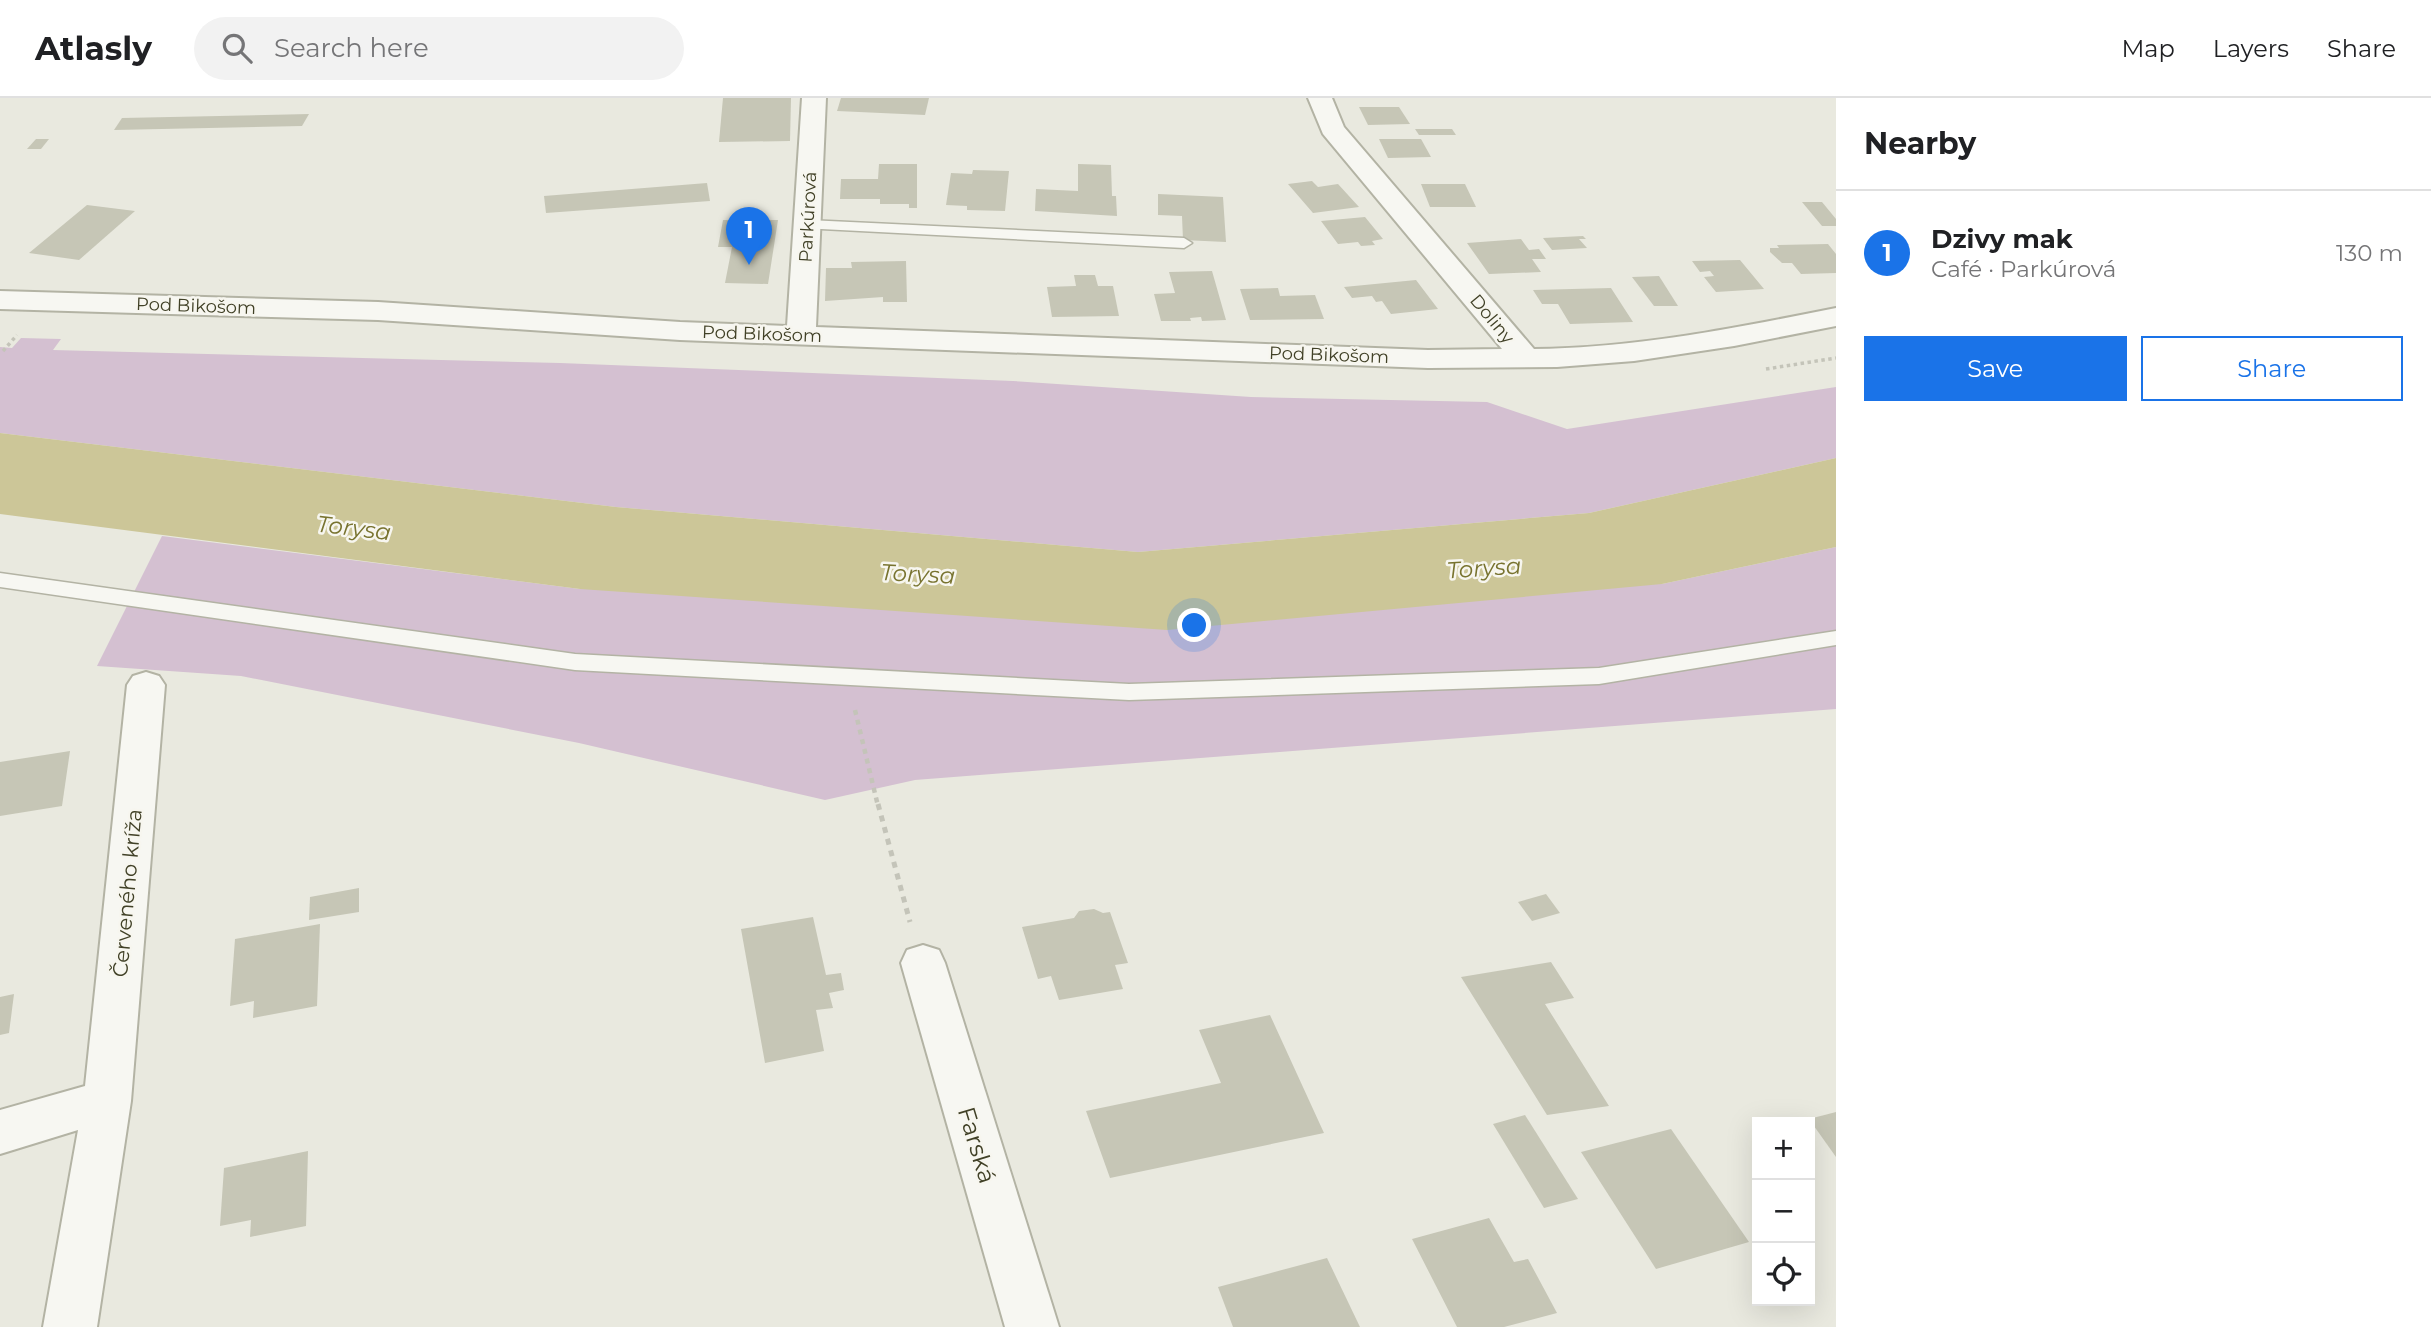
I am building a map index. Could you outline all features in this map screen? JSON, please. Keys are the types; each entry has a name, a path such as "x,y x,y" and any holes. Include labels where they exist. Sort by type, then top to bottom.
{"street":[{"name":"Parkúrová","path":"801,335 814,98"},
{"name":"Doliny","path":"1321,98 1332,129 1525,358 1634,352 1688,345 1836,317"},
{"name":"Pod Bikošom","path":"0,300 378,311 801,335 1428,359 1525,358"},
{"name":"Červeného kríža","path":"70,1327 107,1101 146,685"},
{"name":"Farská","path":"923,963 1032,1327"},
{"path":"0,1132 107,1101"}],"lane":[{"path":"808,225 1184,243"},
{"path":"0,580 575,662 1129,692 1599,676 1836,638"}],"path":[{"path":"3,351 20,331"},
{"path":"847,675 890,856 923,963"}],"shaded area":[{"path":"21,338 61,339 53,350 560,363 1013,381 1251,397 1487,402 1567,429 1836,387 1836,458 1589,513 1138,552 616,507 0,433 0,347 12,348"},
{"path":"162,536 580,589 1662,584 1836,547 1836,709 915,780 825,800 579,743 241,676 97,666"}],"water":[{"name":"Torysa","path":"0,433 616,507 1138,552 1589,513 1836,458 1836,547 1662,584 1167,630 580,589 0,514"}],"building":[{"path":"723,98 791,98 790,141 719,142"},
{"path":"841,98 929,98 925,115 837,111"},
{"path":"1359,107 1399,107 1410,124 1368,125"},
{"path":"309,114 302,126 114,130 122,118"},
{"path":"1415,129 1452,129 1456,135 1419,135"},
{"path":"36,139 49,139 41,149 27,149"},
{"path":"1379,139 1421,139 1431,157 1388,158"},
{"path":"879,164 917,164 917,208 909,208 909,204 880,204 880,199 840,199 841,179 878,179"},
{"path":"1078,164 1111,165 1112,196 1116,196 1117,216 1035,211 1036,189 1078,191"},
{"path":"973,170 1009,171 1005,211 967,210 967,206 946,205 951,173 972,174"},
{"path":"1312,181 1318,187 1338,184 1359,207 1313,213 1288,184"},
{"path":"707,183 710,201 546,213 544,196"},
{"path":"1421,184 1465,184 1476,207 1430,207"},
{"path":"1158,194 1223,197 1226,242 1183,240 1182,216 1158,215"},
{"path":"1802,202 1822,202 1836,219 1836,226 1822,226"},
{"path":"87,205 135,211 79,260 29,253"},
{"path":"1365,217 1383,239 1372,241 1375,245 1361,246 1358,242 1338,244 1321,221"},
{"path":"723,220 778,220 768,284 725,283 732,247 718,247"},
{"path":"1583,236 1586,239 1579,239 1587,248 1552,250 1543,238"},
{"path":"1521,239 1529,250 1539,249 1546,259 1532,259 1541,272 1489,274 1467,243"},
{"path":"1828,244 1836,254 1836,273 1801,274 1792,263 1782,263 1770,252 1770,248 1779,248 1777,245"},
{"path":"1740,260 1764,289 1716,292 1704,277 1714,276 1710,271 1700,272 1692,261"},
{"path":"906,261 907,302 883,302 883,297 825,301 826,268 852,268 851,262"},
{"path":"1212,271 1226,320 1202,321 1201,317 1190,318 1191,321 1161,321 1154,294 1175,293 1169,272"},
{"path":"1074,275 1095,275 1098,286 1113,286 1119,316 1052,317 1047,287 1076,286"},
{"path":"1659,276 1678,306 1654,306 1632,277"},
{"path":"1416,280 1438,309 1391,314 1382,301 1376,302 1372,296 1352,298 1344,287"},
{"path":"1278,288 1280,296 1315,295 1324,319 1250,320 1240,289"},
{"path":"1611,288 1633,322 1570,324 1558,304 1542,304 1533,290"},
{"path":"70,751 62,806 0,816 0,762"},
{"path":"359,888 359,912 309,920 310,897"},
{"path":"1546,894 1560,913 1532,921 1518,902"},
{"path":"1094,909 1103,913 1110,912 1128,963 1115,965 1123,989 1059,1000 1051,976 1038,979 1022,927 1074,918 1079,911"},
{"path":"813,917 826,975 841,973 844,990 829,993 833,1008 816,1010 824,1051 765,1063 741,929"},
{"path":"320,924 317,1006 253,1018 254,1001 230,1006 235,939"},
{"path":"1551,962 1574,998 1545,1004 1609,1106 1547,1115 1461,977"},
{"path":"14,994 9,1033 0,1035 0,997"},
{"path":"1270,1015 1324,1133 1110,1178 1086,1111 1221,1083 1199,1030"},
{"path":"1836,1112 1836,1157 1815,1127 1815,1117"},
{"path":"1525,1115 1578,1199 1544,1208 1493,1124"},
{"path":"1671,1129 1749,1242 1656,1269 1581,1152"},
{"path":"308,1151 306,1226 250,1237 251,1220 220,1226 224,1168"},
{"path":"1489,1218 1514,1262 1528,1259 1557,1313 1504,1327 1457,1327 1412,1239"},
{"path":"1327,1258 1360,1327 1233,1327 1218,1287"}],"place":[{"name":"Dzivy mak","path":"749,265"}]}
